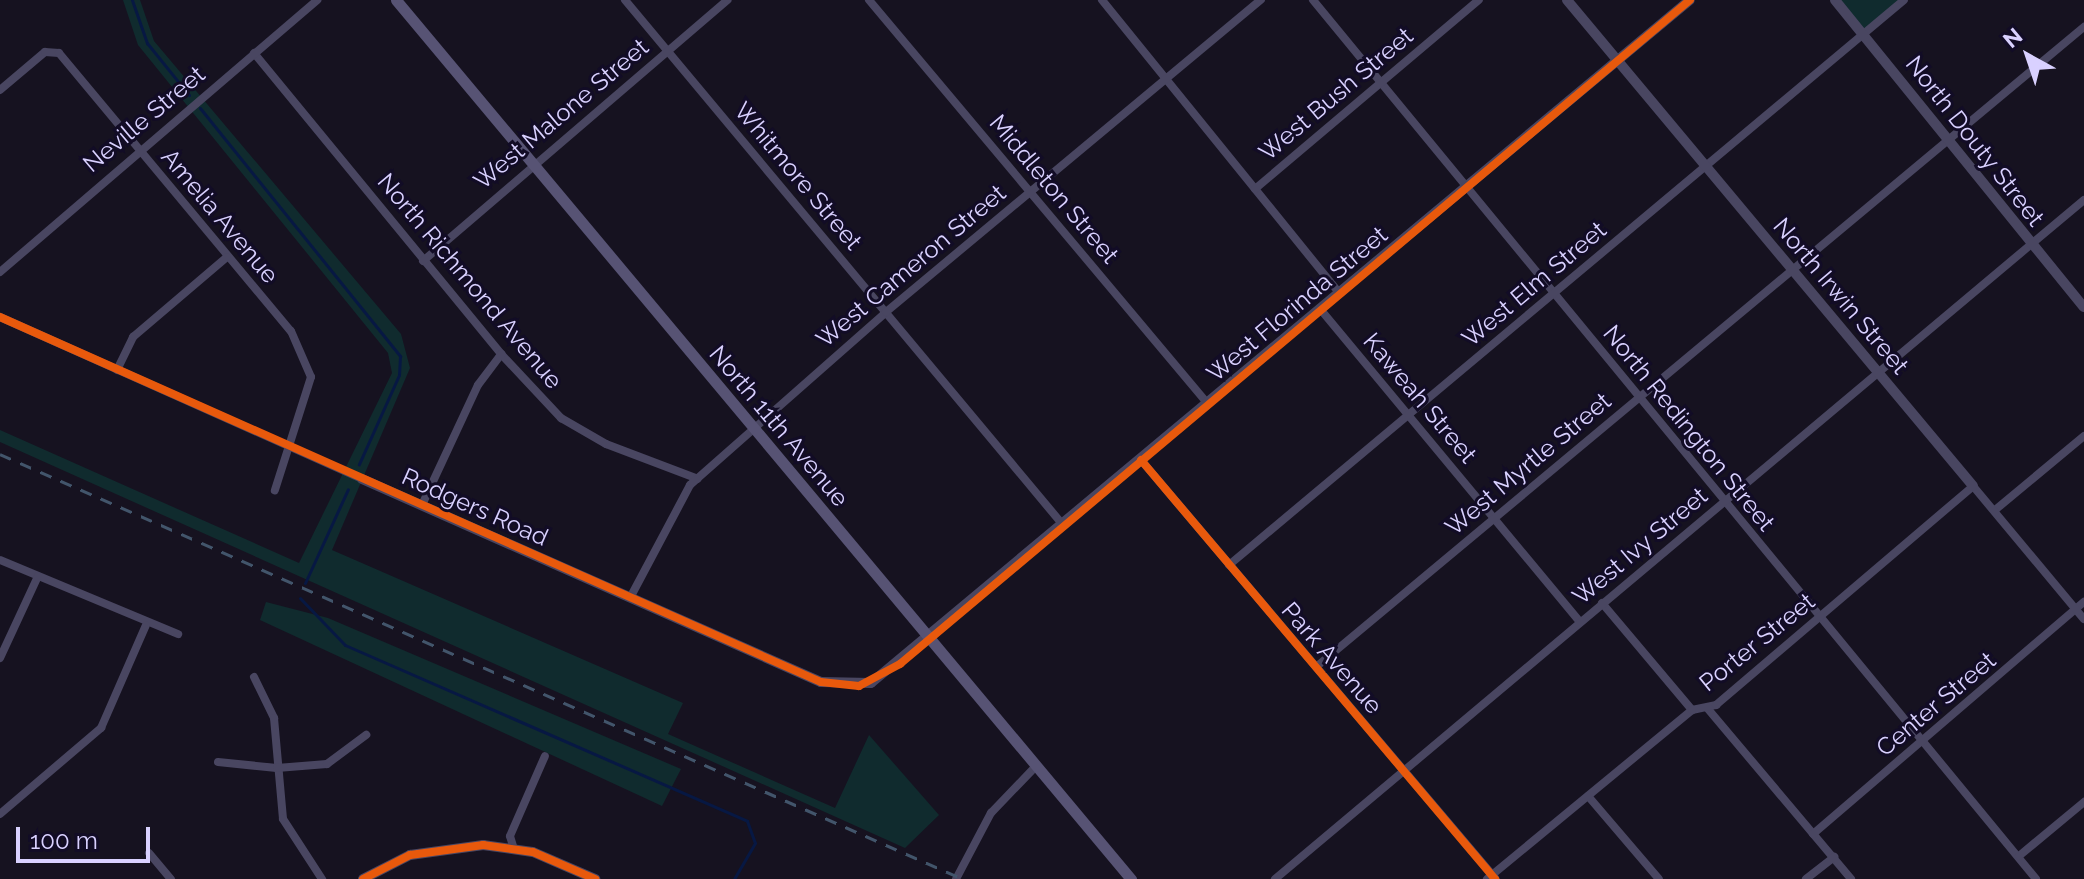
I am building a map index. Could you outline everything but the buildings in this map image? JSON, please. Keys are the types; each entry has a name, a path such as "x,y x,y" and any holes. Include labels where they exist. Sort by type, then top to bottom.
{"main road":[{"name":"North 11th Avenue","path":"396,0 752,430 1131,879"}],"street":[{"name":"Neville Street","path":"0,272 138,150 317,0"},
{"name":"Whitmore Street","path":"625,0 1063,525"},
{"name":"West Malone Street","path":"423,261 531,164 727,0"},
{"name":"Middleton Street","path":"869,0 1208,404"},
{"path":"1102,0 1340,294"},
{"name":"West Cameron Street","path":"630,598 676,502 698,479 886,312 1261,0"},
{"name":"North Redington Street","path":"1313,0 1819,618 1926,739 2036,879"},
{"name":"West Bush Street","path":"1255,189 1479,0"},
{"name":"North Irwin Street","path":"1567,0 2084,619"},
{"name":"West Florinda Street","path":"929,638 1690,0"},
{"name":"North Douty Street","path":"1835,0 2084,307"},
{"name":"West Elm Street","path":"1229,565 1904,0"},
{"name":"West Myrtle Street","path":"1316,667 2084,27"},
{"name":"Amelia Avenue","path":"0,90 55,49 291,331 310,367 275,490"},
{"name":"North Richmond Avenue","path":"254,53 501,354 572,427 698,479"},
{"name":"West Ivy Street","path":"1275,879 2084,200"},
{"path":"117,370 133,337 227,257"},
{"name":"Kaweah Street","path":"1321,310 1580,622"},
{"name":"Rodgers Road","path":"0,317 835,686 871,683 929,638"},
{"path":"422,505 478,385 501,354"},
{"path":"1995,510 2084,436"},
{"name":"Park Avenue","path":"1141,460 1492,878"},
{"name":"Porter Street","path":"1492,878 1692,710 1708,709 1973,486"},
{"path":"0,560 146,625 178,634"},
{"path":"0,658 38,576"},
{"name":"Center Street","path":"1813,834 2084,602"},
{"path":"1602,603 1692,710"},
{"path":"0,814 101,728 146,625"},
{"path":"254,677 274,718 277,768 289,835 322,879"},
{"path":"1708,709 1851,879"},
{"path":"218,762 277,768 334,762 366,735"},
{"path":"513,846 510,836 545,756"},
{"path":"956,879 991,813 1037,765"},
{"path":"1588,796 1659,879"},
{"path":"2019,856 2084,802"},
{"path":"363,879 429,850 513,846 595,879"},
{"path":"149,853 171,879"},
{"path":"1806,879 1834,857"}],"green space":[{"path":"123,0 140,0 154,41 401,334 410,368 332,550 683,703 668,734 835,808 869,735 939,815 905,848 0,442 0,430 299,563 392,373 388,353 138,45"},
{"path":"1835,0 1904,0 1864,34"},
{"path":"266,602 328,618 681,769 662,806 260,620"}],"waterway":[{"path":"132,0 147,43 189,95"},
{"path":"200,108 400,356 399,375 359,464"},
{"path":"305,583 348,489"},
{"path":"300,598 345,645 747,821 755,843 734,879"}],"railway":[{"path":"0,454 963,879"}],"cycle path":[{"path":"0,317 821,682 859,686 900,664 1690,0"},
{"path":"1141,460 1495,879"},
{"path":"363,879 410,855 483,845 533,852 595,879"}]}
